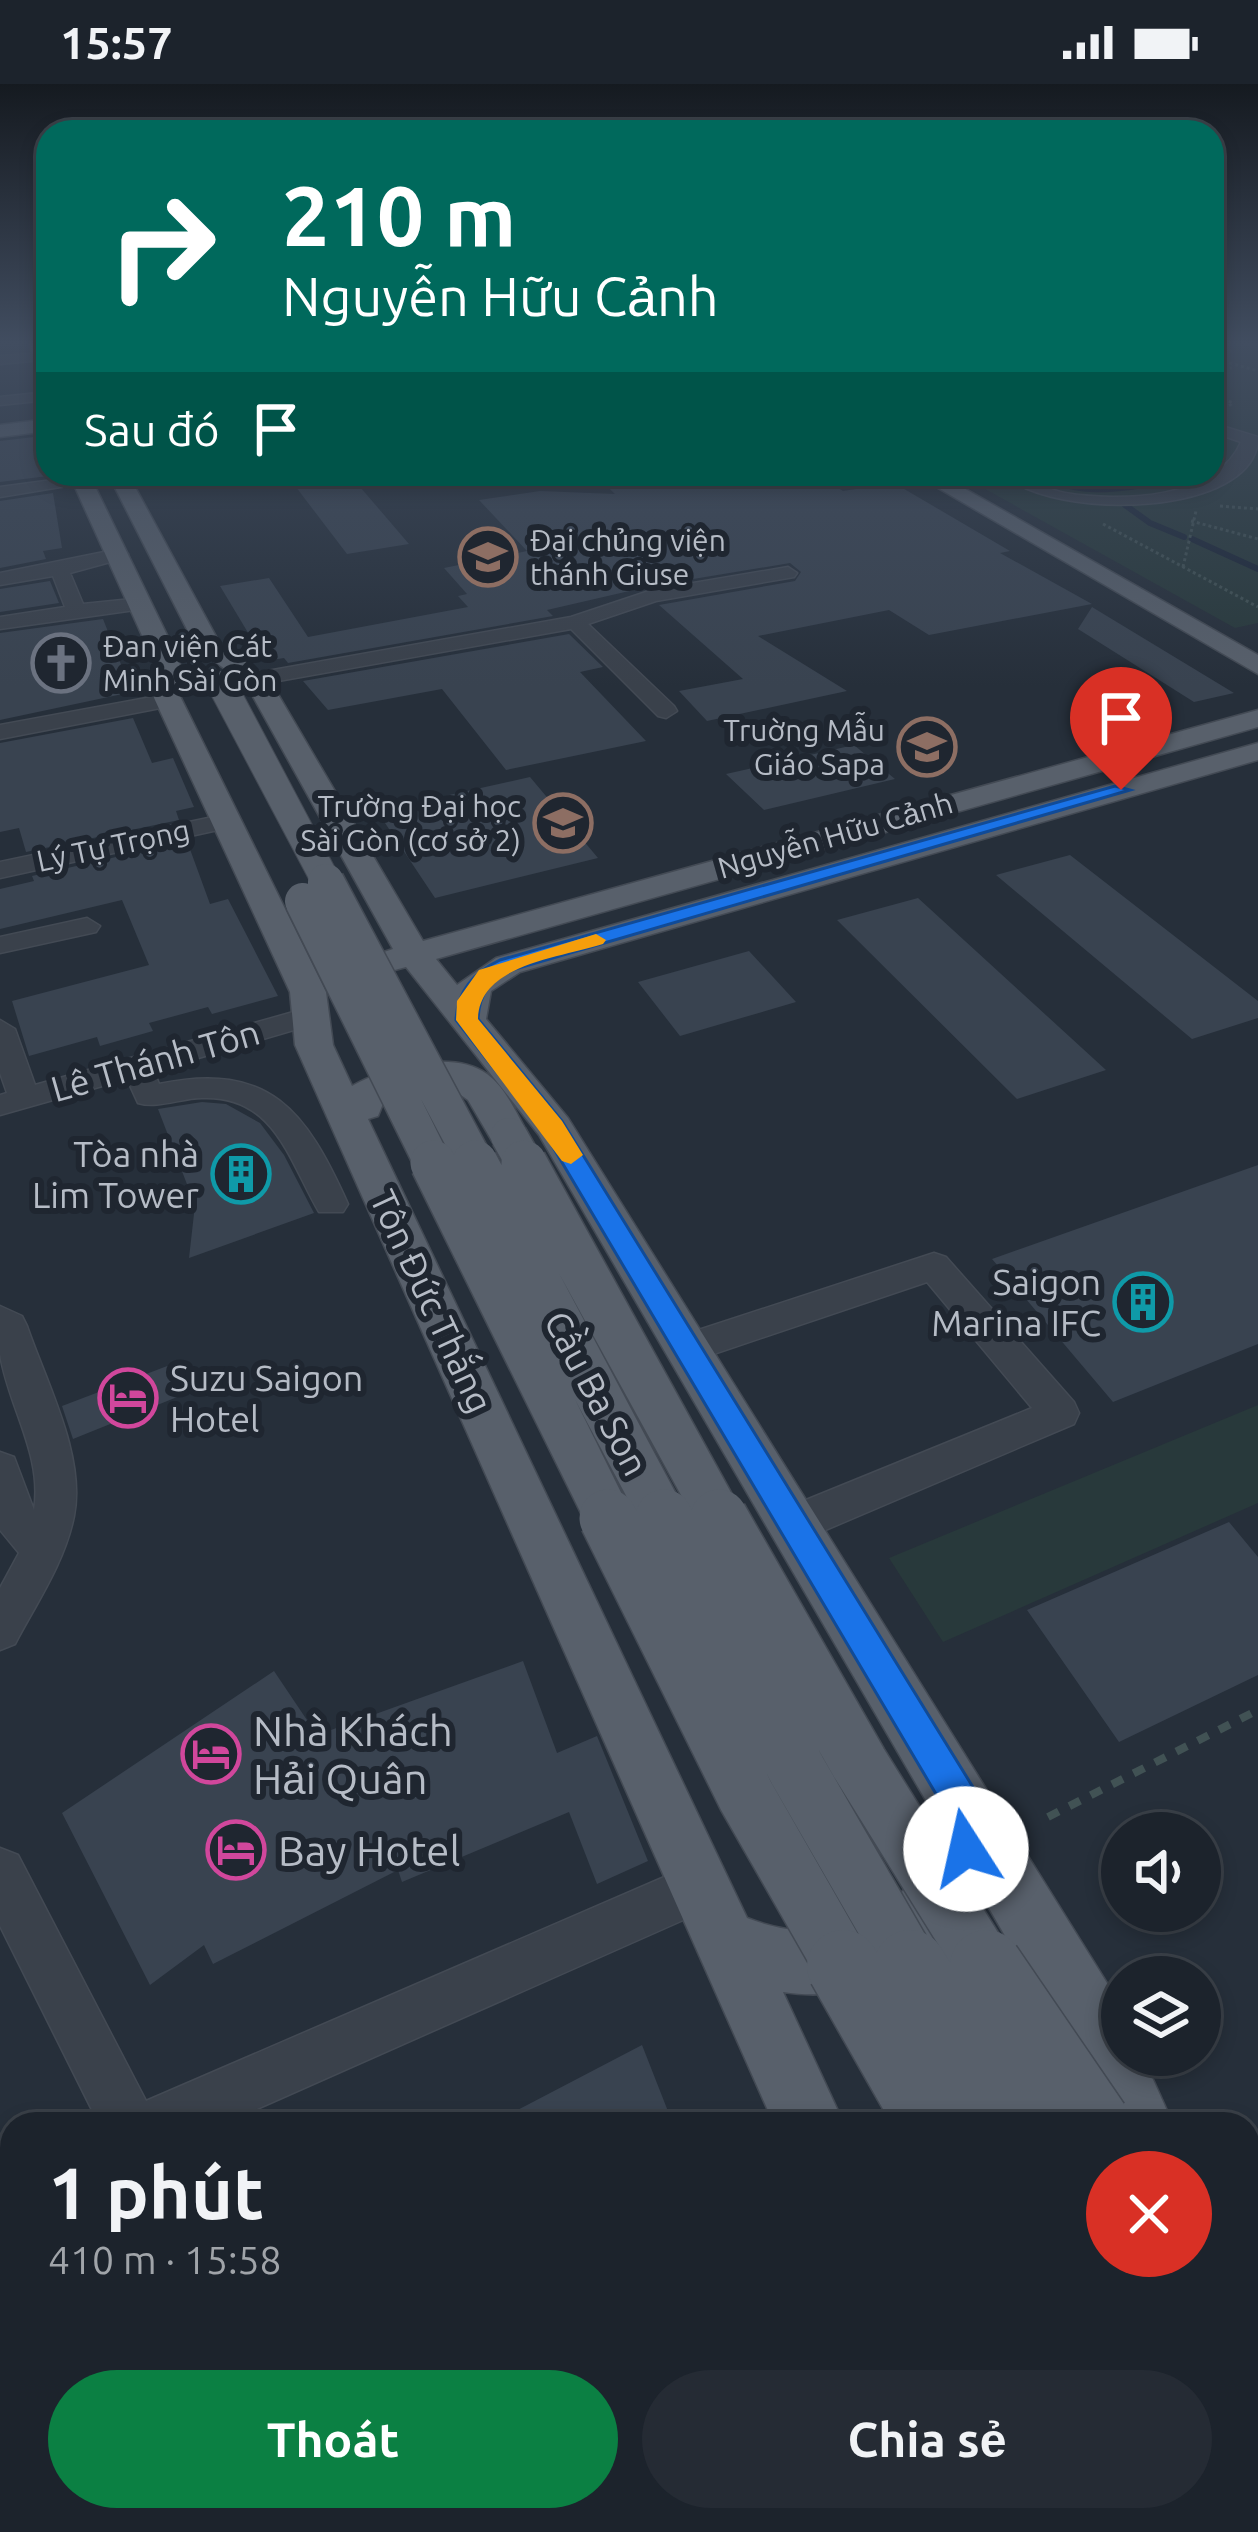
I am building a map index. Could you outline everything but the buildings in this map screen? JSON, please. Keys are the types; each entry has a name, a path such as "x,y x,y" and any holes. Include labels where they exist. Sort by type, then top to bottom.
{"main road":[{"name":"Tôn Đức Thắng","path":"86,486 142,604 554,1127 1096,2028 1133,2112"},
{"name":"Tôn Đức Thắng","path":"124,486 203,677 227,820 308,992 314,1045 394,1211 803,2112"},
{"path":"945,486 1258,666"},
{"path":"98,511 134,505"},
{"name":"Cầu Ba Son","path":"203,677 746,1796 926,2112"},
{"name":"Cầu Ba Son","path":"203,677 797,1770 883,1923 1002,2112"},
{"name":"Nguyễn Hữu Cảnh","path":"394,1211 392,1172 337,1046 338,1010 355,982 412,952 1258,718"},
{"name":"Nguyễn Hữu Cảnh","path":"467,1020 474,986 508,964 1258,751"},
{"path":"386,908 418,920 464,916 1008,766 1094,764"},
{"path":"714,849 804,844"},
{"path":"364,1107 365,1096 373,1090 435,1072 454,1072 482,1087 847,1741 958,1922 1086,2112"},
{"path":"712,1914 782,1965 821,1965 862,1956 902,1935 934,1908 955,1876 971,1818"},
{"name":"Tôn Đức Thắng","path":"1029,1915 1058,2021 1072,2112"}],"street":[{"path":"0,492 36,485"},
{"path":"1028,486 1084,498 1159,497 1208,486"},
{"path":"0,579 119,554"},
{"path":"60,570 76,611"},
{"path":"0,732 203,677 299,671 575,622 652,596 788,573"},
{"path":"0,623 142,604"},
{"path":"575,622 666,711"},
{"name":"Lý Tự Trọng","path":"12,867 227,820"},
{"path":"0,847 16,844 12,867"},
{"path":"0,945 87,926"},
{"name":"Lê Thánh Tôn","path":"12,1101 311,1016"},
{"path":"0,1029 12,1101"},
{"path":"137,1066 149,1096 206,1085 274,1106 295,1127 331,1204"},
{"path":"314,1164 360,1148"},
{"path":"687,1348 934,1266 1060,1413 794,1524"},
{"path":"0,1320 9,1326 57,1499 41,1549 0,1630"},
{"path":"0,1469 12,1514 41,1549"},
{"path":"0,1873 122,2112"},
{"path":"191,2112 712,1914"}],"path":[{"path":"1183,567 1191,521 1208,486"},
{"path":"1084,498 1089,512 1102,524 1258,607"},
{"path":"1199,505 1258,509"},
{"path":"1191,521 1258,539"},
{"path":"1048,1817 1258,1710"}],"shaded area":[{"path":"1224,457 1258,457 1258,623 1235,628 980,486 1224,486"},
{"path":"1258,1405 1258,1503 943,1642 889,1558"}],"water":[{"path":"1062,486 1154,486 1116,492"}],"waterway":[{"path":"1125,505 1150,523 1184,537"},
{"path":"1192,539 1258,569"}],"slow traffic":[{"path":"571,1155 554,1127 467,1020 468,1001 474,986 487,974 596,940"}],"place":[{"name":"Đại chủng viện thánh Giuse","path":"488,557"},
{"name":"Đan viện Cát Minh Sài Gòn","path":"61,663"},
{"name":"Truờng Mẫu Giáo Sapa","path":"927,747"},
{"name":"Trường Đại học Sài Gòn (cơ sở 2)","path":"563,823"},
{"name":"Tòa nhà Lim Tower","path":"241,1174"},
{"name":"Saigon Marina IFC","path":"1143,1302"},
{"name":"Suzu Saigon Hotel","path":"128,1398"},
{"name":"Nhà Khách Hải Quân","path":"211,1754"},
{"name":"Bay Hotel","path":"236,1850"}],"route":[{"path":"966,1849 971,1818 554,1127 467,1020 468,1001 474,986 508,964 1121,790"}]}
